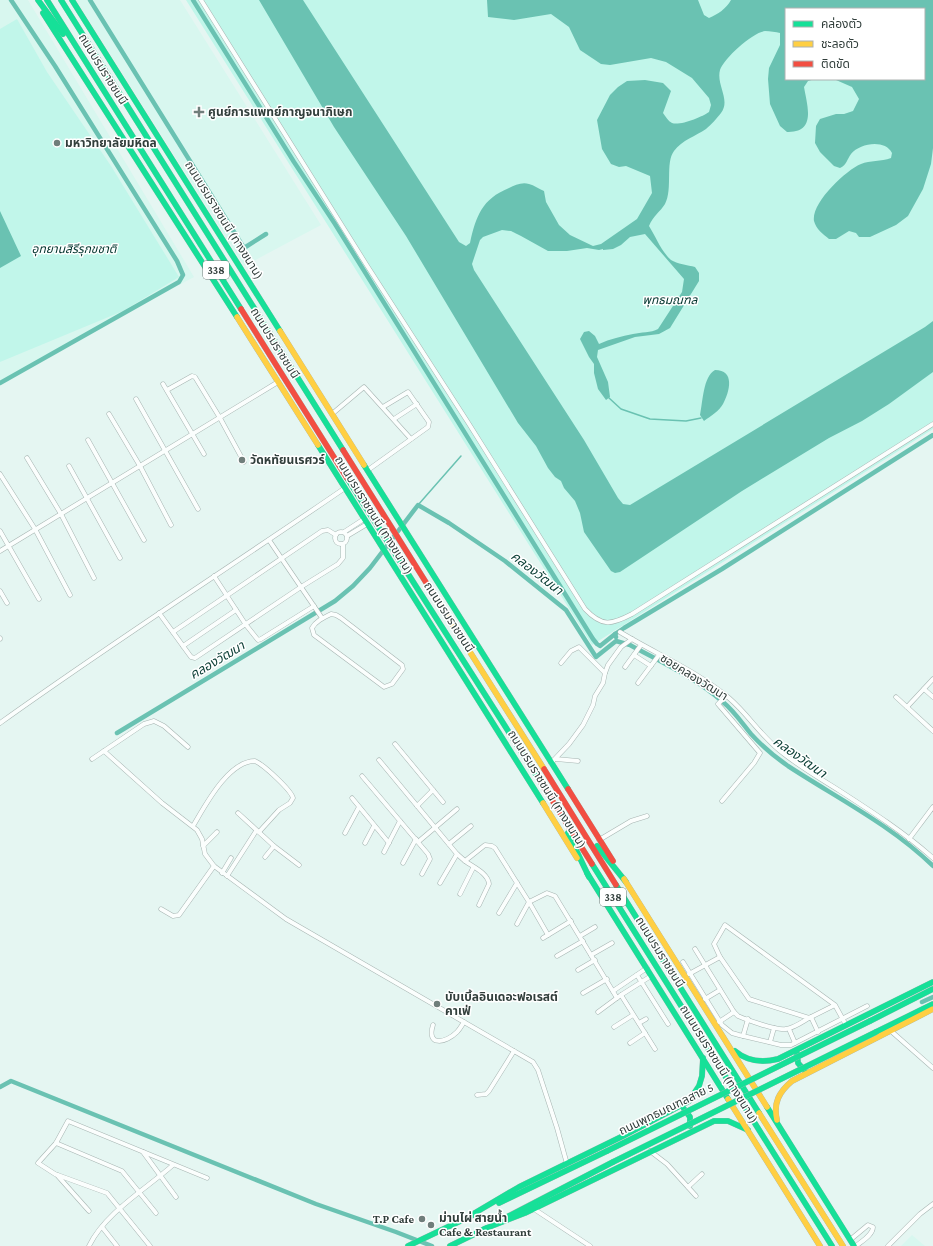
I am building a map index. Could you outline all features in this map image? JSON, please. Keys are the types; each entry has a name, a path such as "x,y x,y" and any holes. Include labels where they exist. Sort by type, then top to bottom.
{"main road":[{"path":"37,0 95,77"},
{"name":"ถนนบรมราชชนนี (ทางขนาน)","path":"37,0 647,968 820,1246"},
{"name":"ถนนบรมราชชนนี","path":"47,0 832,1246"},
{"name":"ถนนบรมราชชนนี","path":"60,0 843,1246"},
{"name":"ถนนบรมราชชนนี (ทางขนาน)","path":"72,0 599,840 688,975 778,1126 855,1246"},
{"path":"559,794 597,847 626,882"},
{"path":"553,802 589,877"},
{"path":"728,1044 745,1059 760,1062 778,1059 933,982"},
{"name":"ถนนพุทธมณฑลสาย 5","path":"408,1246 607,1151 933,989"},
{"name":"ถนนพุทธมณฑลสาย 5","path":"450,1246 613,1162 933,1004"},
{"path":"778,1126 775,1106 779,1093 792,1082 933,1010"},
{"path":"800,1048 796,1058 797,1063 799,1067 808,1073"},
{"path":"473,1214 519,1188 689,1101 695,1096 700,1086 703,1058"},
{"path":"676,1109 683,1109 687,1112 691,1121 691,1125 684,1135"},
{"path":"484,1229 534,1209 714,1121 731,1121 748,1131"}],"street":[{"path":"201,0 366,264 469,424 585,609 598,621 615,622 632,614 933,424"},
{"path":"167,390 194,376 220,418 244,462"},
{"path":"0,551 278,382"},
{"path":"163,384 204,454"},
{"path":"332,414 364,387 411,439"},
{"path":"368,470 428,427 429,424 408,392 383,407"},
{"path":"136,399 198,509"},
{"path":"394,419 417,404"},
{"path":"109,414 140,466 171,525"},
{"path":"88,440 144,540"},
{"path":"27,458 61,514 94,578"},
{"path":"69,466 120,558"},
{"path":"0,474 35,529 70,595"},
{"path":"0,723 65,676 345,488"},
{"path":"336,535 366,521"},
{"path":"160,613 191,657 195,658 338,564 343,558 343,544 346,542 347,536 366,521"},
{"path":"173,632 325,529 336,535"},
{"path":"0,531 40,599"},
{"path":"344,532 347,536"},
{"path":"336,535 335,539 337,542 343,544"},
{"path":"269,540 321,616"},
{"path":"214,576 246,625 257,639 260,640 315,608"},
{"path":"0,591 7,603"},
{"path":"183,646 236,610"},
{"path":"330,614 336,615 400,664 403,669 392,684 384,686 380,684 314,635 312,628 321,616 330,614"},
{"name":"ซอยคลองวัฒนา","path":"620,632 640,646 696,676 741,710 755,728 784,754 909,839 933,858"},
{"path":"551,763 569,744 583,725 593,705 595,696 603,684 608,665 621,647 630,640"},
{"path":"625,667 640,646"},
{"path":"561,663 571,651 579,647 605,672"},
{"path":"635,654 652,664"},
{"path":"638,683 658,656"},
{"path":"907,707 933,679"},
{"path":"924,689 933,697"},
{"path":"722,801 754,763 760,753 718,704 725,697"},
{"path":"896,697 933,731"},
{"path":"92,758 144,724 154,721 164,726 188,747"},
{"path":"395,744 443,802"},
{"path":"104,751 162,803 193,826 200,834 206,857 222,873 286,919 533,1062 538,1070 567,1164"},
{"path":"556,759 578,761"},
{"path":"379,760 457,854 473,868 482,873 489,881 489,884 478,905"},
{"path":"193,826 226,776 244,764 255,761 263,766 288,790 293,798 290,803 279,810 258,832 227,876"},
{"path":"362,776 430,857 429,862 422,874"},
{"path":"417,806 433,790"},
{"path":"352,798 389,843"},
{"path":"344,832 359,807"},
{"path":"909,839 933,807"},
{"path":"403,863 417,841 457,809"},
{"path":"238,813 274,846 299,864"},
{"path":"599,840 631,821 647,816"},
{"path":"384,852 400,821"},
{"path":"365,843 374,826"},
{"path":"450,844 471,826"},
{"path":"203,846 217,832"},
{"path":"465,861 485,845 492,846 529,902 548,935"},
{"path":"265,857 274,846"},
{"path":"440,883 457,854"},
{"path":"222,873 231,858"},
{"path":"161,909 173,916 179,915 214,866"},
{"path":"460,894 473,868"},
{"path":"499,913 517,883"},
{"path":"517,924 529,902 543,894 551,893 555,896 613,991 619,996 639,1023 655,1049"},
{"path":"543,938 571,921"},
{"path":"818,1032 810,1017 749,999 720,956 714,944 725,925 835,1005 846,1025"},
{"path":"580,936 596,927"},
{"path":"558,956 583,941"},
{"path":"592,955 612,943"},
{"path":"695,949 734,1012 738,1016 784,1030 789,1029 835,1005"},
{"path":"688,975 720,956"},
{"path":"578,970 595,960"},
{"path":"683,962 688,975 719,1022 729,1031 744,1036 787,1046 818,1032 867,1006"},
{"path":"613,991 647,968"},
{"path":"637,975 668,1024"},
{"path":"598,1012 619,996 651,976"},
{"path":"583,993 607,979"},
{"path":"705,999 720,990"},
{"path":"719,1022 734,1012"},
{"path":"614,1027 633,1015"},
{"path":"639,1023 646,1019"},
{"path":"744,1036 748,1019"},
{"path":"433,1025 431,1035 436,1041 441,1042 459,1031 464,1022"},
{"path":"770,1042 774,1028"},
{"path":"789,1029 795,1043"},
{"path":"891,1031 933,1068"},
{"path":"630,1043 645,1033"},
{"path":"477,1095 486,1094 490,1091 514,1051"},
{"path":"150,1246 107,1193 55,1174 38,1163 56,1143 68,1121 207,1178"},
{"path":"56,1143 122,1171 156,1213"},
{"path":"650,1151 667,1164 696,1196"},
{"path":"143,1152 176,1197"},
{"path":"89,1246 102,1227 120,1209 174,1165"},
{"path":"55,1174 89,1210"},
{"path":"688,1187 702,1174"},
{"path":"888,1246 920,1214 933,1204"},
{"path":"534,1209 590,1246"},
{"path":"850,1240 868,1225 873,1227 873,1231 855,1246"},
{"path":"102,1227 117,1246"}],"shaded area":[{"name":"อุทยานสิรีรุกขชาติ","path":"0,0 28,0 194,277 0,381"},
{"name":"ศูนย์การแพทย์กาญจนาภิเษก","path":"76,0 180,0 321,225 244,266"},
{"path":"259,0 303,0 459,242 466,246 470,243 478,217 486,203 492,197 511,187 526,183 544,191 546,202 559,225 570,235 593,246 601,244 637,219 652,193 650,176 626,166 619,167 611,164 602,149 597,120 610,95 627,81 645,80 663,83 671,91 663,113 669,121 676,124 691,120 709,112 711,105 709,98 692,78 666,62 651,58 610,65 601,64 580,50 569,27 551,14 514,20 488,17 487,0 698,0 704,15 709,18 722,11 731,0 933,0 933,148 931,164 923,189 908,216 896,225 870,237 859,237 856,233 849,231 836,239 829,239 818,229 815,224 815,214 818,205 831,188 847,173 861,164 891,158 892,153 889,149 878,144 866,145 855,150 847,162 840,168 834,166 820,152 815,143 816,126 820,119 853,111 859,99 852,87 836,80 925,80 925,8 785,8 785,80 812,80 808,81 804,87 808,117 803,128 796,131 787,132 780,126 770,104 768,79 769,68 780,45 780,33 767,31 760,32 740,46 727,59 720,70 719,76 724,98 724,108 708,127 685,141 674,151 671,156 669,191 665,204 652,219 649,226 667,256 676,262 695,267 699,273 699,281 670,328 659,334 635,337 598,350 597,357 608,382 610,397 606,400 598,389 594,373 594,364 580,339 584,332 589,331 595,336 599,344 620,337 658,329 682,292 684,279 645,234 630,237 621,245 613,249 599,250 587,248 567,251 548,251 511,231 502,230 483,237 480,240 472,264 474,270 584,440 623,504 630,505 933,321 933,372 889,404 862,421 829,438 742,491 620,572 615,573 611,571 584,532 580,513 575,501 564,488 561,481 555,477 548,468 536,446 518,423 406,236 334,127"},
{"path":"0,211 21,256 0,268"},
{"path":"715,370 726,373 729,382 728,393 721,407 704,421 700,415 704,390 708,378"},
{"path":"912,1235 925,1246 901,1246"}],"green space":[{"name":"พุทธมณฑล","path":"186,0 933,0 933,429 592,645"},
{"name":"อุทยานสิรีรุกขชาติ","path":"17,19 47,72 111,166 179,277 123,311 0,362 0,29"}],"waterway":[{"path":"0,383 179,282 183,275 177,261 55,66 11,0"},
{"path":"90,0 244,248 266,234"},
{"path":"193,0 294,162 335,224 593,639 600,646 615,634"},
{"path":"609,398 621,409 650,419 686,421 701,418"},
{"path":"616,637 615,634 624,628 722,569 933,435"},
{"path":"418,505 461,456"},
{"name":"คลองวัฒนา","path":"117,733 335,601 353,586 370,568 418,505 449,523 505,561 566,610 596,657 616,641 630,645 690,678 713,693 734,713 751,734 778,759 882,825 917,851 933,866"},
{"path":"922,1002 933,997"},
{"path":"0,1087 11,1081 316,1204 432,1246"}],"traffic: fast":[{"path":"38,0 63,34"},
{"path":"47,0 241,309"},
{"path":"61,0 343,450"},
{"path":"72,0 280,331"},
{"path":"43,13 237,317"},
{"path":"318,445 543,803"},
{"path":"364,465 568,789"},
{"path":"347,478 540,781"},
{"path":"568,833 589,877"},
{"path":"597,846 626,882"},
{"path":"592,864 832,1246"},
{"path":"587,873 728,1099"},
{"path":"616,885 759,1113"},
{"path":"735,1051 740,1055 755,1061 778,1059 933,982"},
{"path":"870,1021 933,989"},
{"path":"876,1032 933,1004"},
{"path":"607,1151 870,1021"},
{"path":"613,1162 876,1032"},
{"path":"797,1053 798,1063 805,1071"},
{"path":"473,1214 519,1187 623,1136 689,1101 699,1086 702,1076 703,1058"},
{"path":"767,1107 854,1246"},
{"path":"684,1109 690,1117 690,1126"},
{"path":"484,1229 525,1213 714,1121 728,1121 748,1130"},
{"path":"499,1203 607,1151"},
{"path":"507,1217 613,1162"},
{"path":"408,1246 475,1214"},
{"path":"450,1246 487,1228"}],"traffic: slow":[{"path":"237,317 318,445"},
{"path":"280,331 364,465"},
{"path":"432,592 544,769"},
{"path":"543,803 577,858"},
{"path":"624,879 767,1107"},
{"path":"777,1120 776,1108 778,1098 792,1081 933,1009"},
{"path":"728,1099 820,1246"},
{"path":"759,1113 843,1246"}],"traffic: jam":[{"path":"241,309 347,478"},
{"path":"343,450 432,592"},
{"path":"544,769 616,885"},
{"path":"540,781 592,864"},
{"path":"568,789 613,861"}],"place":[{"name":"ศูนย์การแพทย์กาญจนาภิเษก","path":"199,112"},
{"name":"มหาวิทยาลัยมหิดล","path":"57,143"},
{"name":"วัดหทัยนเรศวร์","path":"242,460"},
{"name":"บับเบิ้ลอินเดอะฟอเรสต์ คาเฟ่","path":"437,1004"},
{"name":"T.P Cafe","path":"422,1219"},
{"name":"ม่านไผ่ สายน้ำ Cafe & Restaurant","path":"431,1225"}]}
